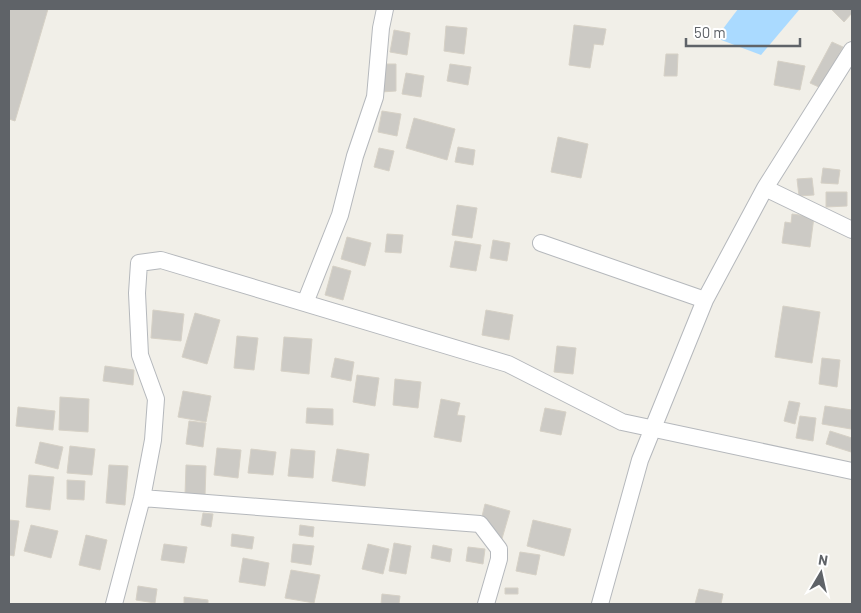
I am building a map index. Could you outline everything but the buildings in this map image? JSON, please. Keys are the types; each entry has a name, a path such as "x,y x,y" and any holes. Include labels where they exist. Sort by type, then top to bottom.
{"street":[{"path":"305,303 340,215 355,156 376,97 381,28 385,9"},
{"path":"600,604 640,460 705,300 765,188 852,50"},
{"path":"765,188 852,230"},
{"path":"541,243 705,300"},
{"path":"114,604 142,498 153,440 156,399 140,355 137,293 139,263 161,260 508,364 622,422 852,471"},
{"path":"142,498 480,524 499,549 499,559 486,604"}],"water":[{"path":"738,9 799,10 761,55 716,38"}]}
